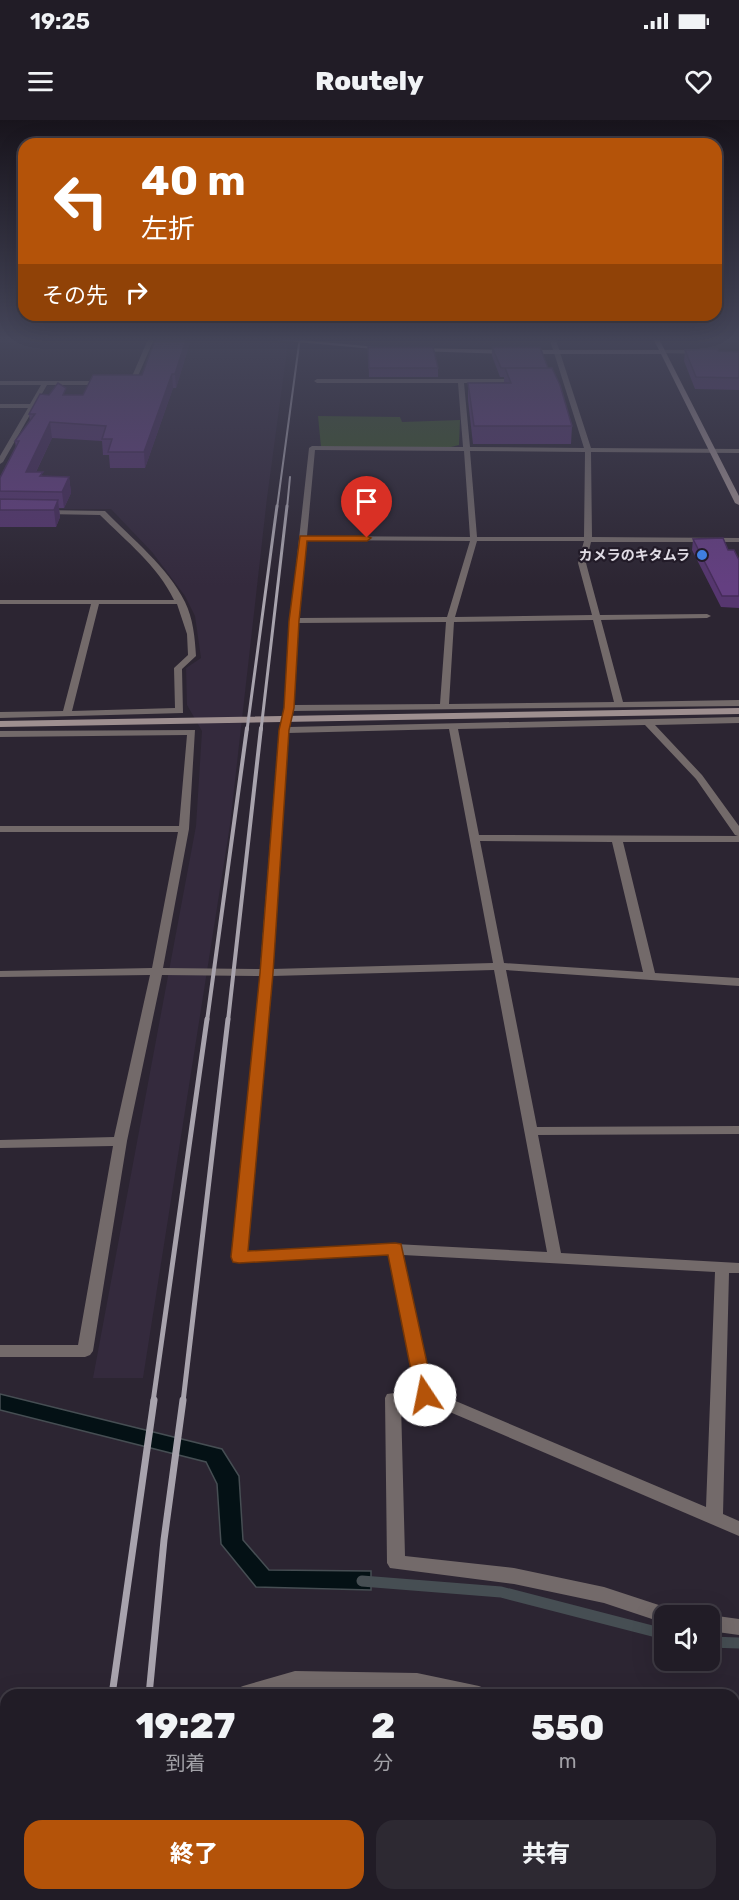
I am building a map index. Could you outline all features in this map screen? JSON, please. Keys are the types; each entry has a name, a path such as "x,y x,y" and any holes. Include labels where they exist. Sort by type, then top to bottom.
{"street":[{"path":"0,462 24,420"},
{"path":"444,706 450,619 474,538 464,420"},
{"path":"578,420 588,450 588,539 582,563 619,703"},
{"path":"697,420 739,503"},
{"path":"739,451 312,448 294,621 289,708 284,730 266,973 239,1257 395,1249 739,1268"},
{"path":"0,715 180,711 178,668 192,656 193,641 181,602 152,564 102,513 34,512"},
{"path":"303,538 739,540"},
{"path":"0,602 181,602"},
{"path":"67,714 95,603"},
{"path":"294,621 707,616"},
{"path":"289,708 739,703"},
{"path":"0,724 739,711"},
{"path":"284,730 739,720"},
{"path":"647,722 699,777 739,832"},
{"path":"453,726 555,1257"},
{"path":"0,734 192,732 184,829 157,971 120,1141 85,1351 0,1351"},
{"path":"0,830 184,829"},
{"path":"475,838 739,839"},
{"path":"617,838 650,976"},
{"path":"0,974 157,971 266,973 499,966 738,984"},
{"path":"531,1131 739,1130"},
{"path":"0,1143 120,1141"},
{"path":"395,1249 425,1395"},
{"path":"714,1519 722,1266"},
{"path":"654,1611 604,1595 514,1576 396,1563 393,1398 425,1395 739,1529"},
{"path":"720,1624 739,1627"},
{"path":"264,1689 295,1680 417,1682 450,1689"}],"shaded area":[{"path":"29,420 278,420 230,825 143,1378 93,1378 196,826 202,731 187,705 186,668 201,658 195,616 185,596 152,552 111,509 0,509 0,476"},
{"path":"0,1394 222,1449 239,1476 243,1540 269,1570 371,1571 371,1590 256,1587 221,1544 217,1484 206,1462 0,1410"}],"green space":[{"path":"318,420 401,420 402,422 460,420 459,445 451,447 321,447"}],"building":[{"path":"31,420 155,420 144,452 108,452 112,439 102,439 106,426 50,422 26,472 43,472 40,476 69,477 62,492 0,491 0,478 19,441 15,441"},
{"path":"473,420 570,420 572,426 474,426"},
{"path":"0,499 58,500 54,510 0,510"},
{"path":"723,538 728,550 734,550 739,560 739,596 722,596 693,539"}],"waterway":[{"path":"362,1581 501,1592 654,1631"},
{"path":"720,1642 739,1643"}],"railway":[{"path":"277,508 289,420"},
{"path":"287,508 290,477"},
{"path":"247,730 277,506"},
{"path":"261,730 287,506"},
{"path":"207,1021 247,728"},
{"path":"228,1021 261,728"},
{"path":"153,1402 207,1019"},
{"path":"183,1402 228,1019"},
{"path":"113,1689 154,1400"},
{"path":"150,1689 164,1540 183,1400"}],"place":[{"name":"カメラのキタムラ","path":"702,555"}],"route":[{"path":"367,538 303,538 294,621 289,708 284,730 266,973 239,1257 395,1249 425,1395"}]}
